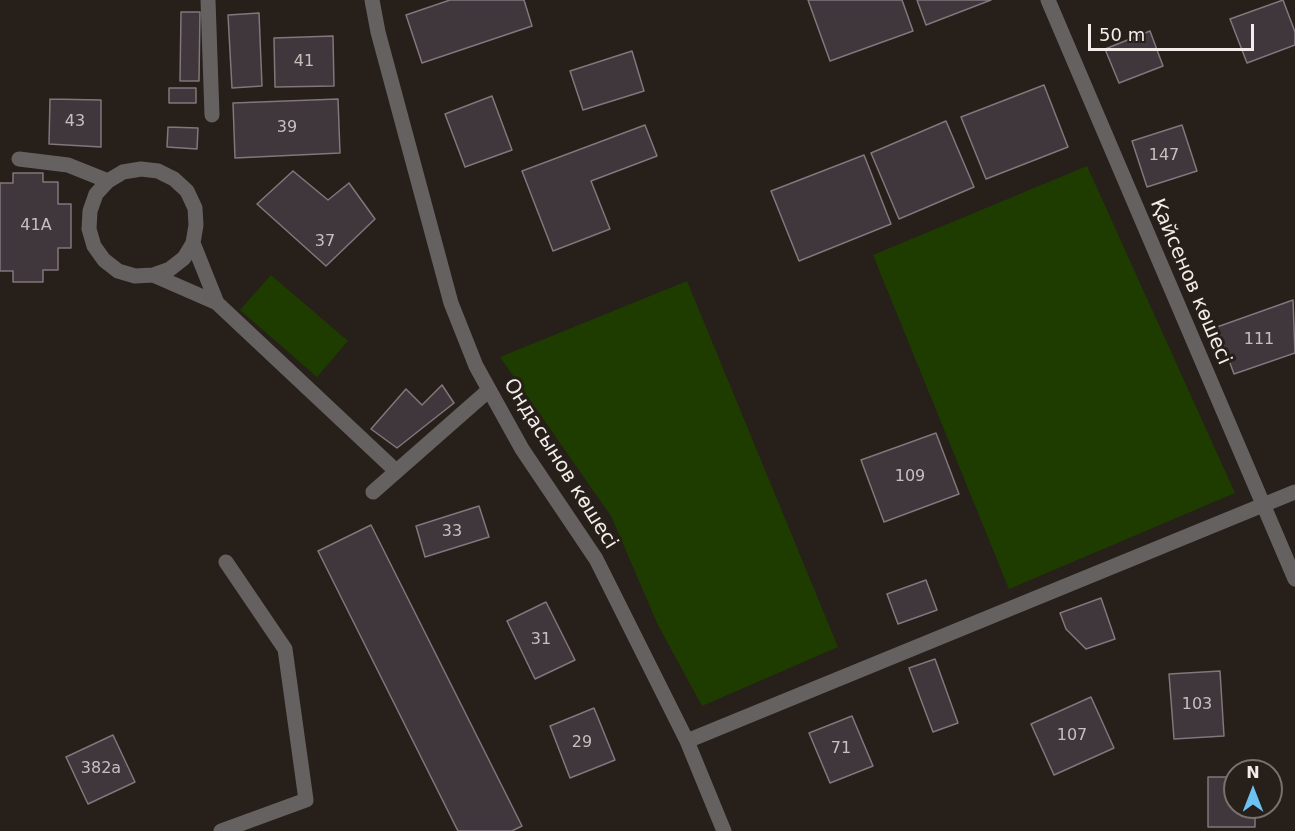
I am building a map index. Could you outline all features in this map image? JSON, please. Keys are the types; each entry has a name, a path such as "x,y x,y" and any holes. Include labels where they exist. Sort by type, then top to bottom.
{"street":[{"path":"208,0 212,115"},
{"name":"Ондасынов көшесі","path":"372,0 378,32 451,303 476,366 522,449 596,559 687,741 724,831"},
{"name":"Қайсенов көшесі","path":"1048,0 1295,579"},
{"path":"19,159 68,165 108,181"},
{"path":"141,169 158,171 174,179 187,191 195,208 196,225 193,243 183,258 170,269 153,275 135,276 118,271 104,260 94,246 89,229 90,211 96,194 108,181 123,172 141,169"},
{"path":"193,243 217,303"},
{"path":"153,275 217,303 396,471"},
{"path":"373,492 489,390"},
{"path":"687,741 967,624 1295,492"},
{"path":"221,831 306,800 285,649 226,562"}],"green space":[{"path":"1087,166 1235,493 1009,589 873,255"},
{"path":"271,275 348,341 317,377 240,310"},
{"path":"687,281 838,647 702,706 658,625 611,516 500,357"}],"building":[{"path":"450,0 524,0 532,26 422,63 406,15"},
{"path":"808,0 902,0 913,31 830,61"},
{"path":"917,0 991,0 926,25"},
{"path":"1283,0 1295,32 1295,45 1247,63 1230,19"},
{"path":"181,12 200,12 199,81 180,81"},
{"path":"259,13 262,86 232,88 228,15"},
{"path":"1150,31 1163,66 1119,83 1105,49"},
{"path":"333,36 334,86 275,87 274,38"},
{"path":"632,51 644,91 583,110 570,71"},
{"path":"1044,85 1068,147 986,179 961,117"},
{"path":"169,88 196,88 196,103 169,103"},
{"path":"492,96 512,150 465,167 445,114"},
{"path":"50,99 101,100 101,147 49,144"},
{"path":"338,99 340,153 235,158 233,103"},
{"path":"946,121 974,187 899,219 871,153"},
{"path":"645,125 657,156 591,181 610,229 553,251 522,171"},
{"path":"1182,125 1197,171 1147,187 1132,141"},
{"path":"168,127 198,128 197,149 167,147"},
{"path":"864,155 891,224 799,261 771,191"},
{"path":"293,171 328,200 349,183 375,219 326,266 257,204"},
{"path":"13,173 43,173 43,182 58,182 58,204 71,204 71,248 58,248 58,270 43,270 43,282 13,282 13,271 0,271 0,183 13,183"},
{"path":"1293,300 1295,353 1234,374 1217,327"},
{"path":"442,385 454,403 397,448 371,429 406,389 422,405"},
{"path":"936,433 959,494 884,522 861,460"},
{"path":"479,506 489,537 425,557 416,526"},
{"path":"371,525 522,826 512,831 458,831 318,551"},
{"path":"926,580 937,610 898,624 887,594"},
{"path":"1101,598 1115,639 1086,649 1066,629 1060,613"},
{"path":"546,602 575,660 535,679 507,621"},
{"path":"935,659 958,723 933,732 909,668"},
{"path":"1220,671 1224,736 1174,739 1169,674"},
{"path":"1091,697 1114,748 1054,775 1031,724"},
{"path":"594,708 615,760 570,778 550,726"},
{"path":"852,716 873,766 830,783 809,733"},
{"path":"113,735 135,782 88,804 66,757"},
{"path":"1208,777 1223,777 1223,819 1255,819 1255,827 1208,827"}]}
